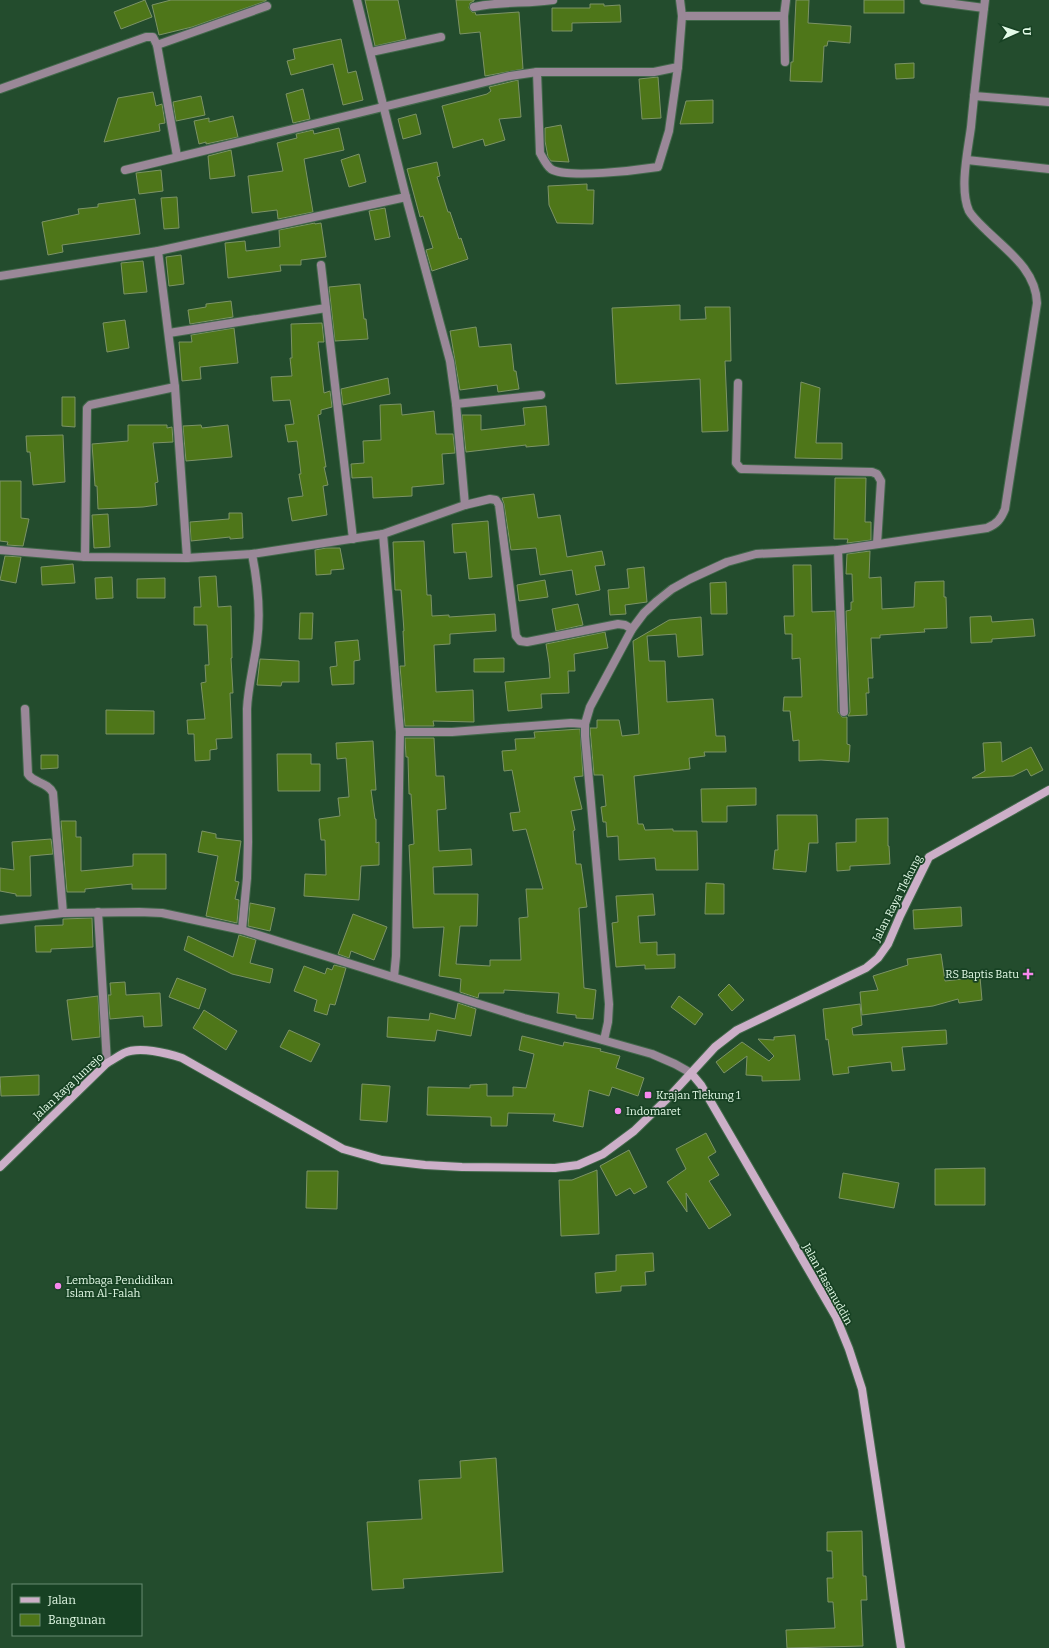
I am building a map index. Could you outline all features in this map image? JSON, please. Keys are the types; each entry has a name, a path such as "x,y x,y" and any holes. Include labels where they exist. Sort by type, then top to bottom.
{"main road":[{"name":"Jalan Raya Tlekung","path":"291,1118 343,1149 382,1160 462,1167 567,1168 593,1160 624,1139 646,1121 715,1047 737,1030 866,968 878,958 888,944 929,857 1049,790"},
{"name":"Jalan Raya Junrejo","path":"0,1167 107,1063 125,1052 138,1050 166,1052 182,1058 291,1118"},
{"name":"Jalan Hasanuddin","path":"691,1073 701,1085 836,1317 849,1349 862,1390 901,1648"}],"street":[{"path":"357,0 406,197 450,361 456,404 465,506"},
{"path":"474,7 500,3 540,2 553,0"},
{"path":"537,72 540,153 551,169 562,173 623,172 658,167 669,130 678,67 682,16 680,0"},
{"path":"785,62 784,16 786,0"},
{"path":"604,1040 608,1022 609,1004 585,724 590,707 632,629 644,613 672,589 727,562 756,554 838,550 987,528 995,525 1001,519 1005,509 1037,303 1037,292 1025,268 979,224 969,212 965,199 967,160 984,4 924,0"},
{"path":"157,45 267,6"},
{"path":"682,16 784,16"},
{"path":"0,89 146,37 153,37 157,45 177,156"},
{"path":"371,52 441,37"},
{"path":"125,170 177,156 510,76 537,72 654,72 678,67"},
{"path":"974,96 1049,102"},
{"path":"967,160 1049,169"},
{"path":"0,276 158,251 406,197"},
{"path":"158,251 175,387 187,558"},
{"path":"321,265 353,539"},
{"path":"168,333 326,308"},
{"path":"738,383 736,463 738,467 744,470 872,472 877,474 881,481 877,544"},
{"path":"85,557 87,408 90,405 175,387"},
{"path":"456,404 541,395"},
{"path":"0,550 85,557 187,558 252,554 383,534 490,499 496,500 499,505 516,636 520,641 527,642 618,624 625,625 632,629"},
{"path":"383,534 400,732 396,956 394,977"},
{"path":"838,550 844,712"},
{"path":"242,930 247,878 248,842 248,689 257,643 259,620 258,581 252,554"},
{"path":"25,709 28,774 30,777 49,786 53,793 63,913"},
{"path":"400,732 452,732 571,723 585,724"},
{"path":"98,912 107,1063"},
{"path":"0,920 63,913 162,913 242,930 524,1018 652,1054 691,1073"}],"building":[{"path":"145,0 152,17 121,29 114,12"},
{"path":"171,0 266,1 192,27 159,35 152,5"},
{"path":"365,0 398,0 406,39 375,46"},
{"path":"456,0 474,0 470,3 469,8 472,12 475,12 476,15 519,12 523,69 485,76 480,32 460,34"},
{"path":"796,0 809,0 808,23 851,26 850,43 828,41 827,46 824,46 822,82 790,81 791,62 793,62"},
{"path":"864,0 904,0 904,13 864,13"},
{"path":"590,4 604,4 604,6 620,5 621,22 572,23 572,31 552,31 552,8 590,8"},
{"path":"341,39 348,73 356,71 363,100 343,105 333,64 291,75 287,61 295,59 293,49"},
{"path":"914,63 914,78 896,79 895,64"},
{"path":"658,77 661,118 642,119 639,79"},
{"path":"518,80 521,117 499,119 505,140 485,146 483,139 453,148 442,106 487,94 491,91 489,87"},
{"path":"303,89 310,119 293,123 286,94"},
{"path":"153,92 156,106 162,104 165,123 159,124 160,131 104,142 118,98"},
{"path":"201,96 205,115 176,121 173,102"},
{"path":"713,100 713,123 680,124 686,101"},
{"path":"416,114 421,134 403,139 398,119"},
{"path":"233,116 238,137 206,144 206,142 199,144 194,121 209,118 209,122"},
{"path":"561,125 569,162 551,161 548,157 545,141 545,128"},
{"path":"339,128 344,150 304,159 313,212 278,219 277,210 252,213 248,176 283,171 277,143 297,138 296,134 313,130 314,134"},
{"path":"231,150 235,176 210,179 208,156"},
{"path":"359,154 366,182 349,187 341,160"},
{"path":"437,162 440,176 437,177 448,212 450,212 459,239 461,238 468,259 432,271 426,250 433,248 423,216 420,217 407,169"},
{"path":"161,170 163,191 139,194 136,173"},
{"path":"587,184 587,190 594,190 593,224 557,223 549,205 548,186"},
{"path":"177,197 179,228 164,229 161,198"},
{"path":"135,199 140,234 62,245 63,252 48,255 42,222 79,214 78,209 98,207 98,204"},
{"path":"385,208 390,237 375,240 369,211"},
{"path":"321,223 326,257 301,260 301,265 280,265 281,271 228,278 225,243 245,241 246,251 280,247 279,230"},
{"path":"181,255 184,284 169,286 166,257"},
{"path":"143,261 147,292 124,294 121,263"},
{"path":"360,284 368,339 335,341 329,287"},
{"path":"231,301 233,317 190,324 188,310 206,307 206,304"},
{"path":"680,305 680,320 706,319 705,307 730,307 731,361 725,361 728,431 702,432 700,379 616,384 612,308"},
{"path":"125,320 129,348 107,352 103,323"},
{"path":"322,323 324,342 318,342 324,393 330,391 332,407 321,410 321,414 318,415 326,467 324,467 328,485 323,486 327,515 292,521 288,498 303,496 299,474 301,474 297,441 288,442 285,425 294,424 290,400 273,401 271,377 292,376 290,358 292,358 291,324"},
{"path":"476,327 479,347 511,344 514,371 516,371 519,389 498,392 497,385 460,390 450,331"},
{"path":"234,328 238,363 200,367 201,379 182,381 179,342 192,342 191,335"},
{"path":"388,378 390,394 343,405 341,389"},
{"path":"801,382 820,388 816,443 842,443 842,459 795,458"},
{"path":"62,397 75,397 75,427 62,426"},
{"path":"401,404 402,415 434,411 436,434 453,434 455,453 442,454 444,484 412,487 412,496 373,498 372,477 352,478 351,464 364,463 363,441 381,440 380,405"},
{"path":"546,406 549,445 526,447 526,445 466,452 462,415 481,415 481,430 525,425 523,408"},
{"path":"128,425 167,425 167,428 172,427 173,442 153,443 158,482 155,483 157,505 98,509 92,444 128,441"},
{"path":"201,425 202,428 228,425 232,457 186,461 183,426"},
{"path":"63,435 65,482 33,485 30,452 27,452 26,436"},
{"path":"835,478 866,478 865,522 871,522 871,540 847,543 848,539 834,539"},
{"path":"0,481 21,481 21,518 29,519 23,546 7,545 8,542 0,541"},
{"path":"534,494 538,518 560,515 567,557 602,551 605,565 595,566 600,590 576,595 572,570 540,575 536,548 511,550 502,498"},
{"path":"229,513 242,513 243,538 230,539 230,537 191,541 190,522 229,519"},
{"path":"108,514 110,547 94,548 92,515"},
{"path":"488,521 492,577 469,579 466,552 454,553 452,524"},
{"path":"424,541 427,595 431,595 432,616 449,615 449,617 495,614 496,631 450,634 450,644 434,645 436,692 473,690 474,722 433,721 434,726 405,726 400,666 405,666 404,631 401,590 395,590 393,542"},
{"path":"340,548 344,569 331,570 331,574 316,575 315,550"},
{"path":"870,551 869,578 881,577 882,609 914,607 915,582 944,581 947,628 924,629 925,632 880,635 880,638 871,638 873,678 868,678 869,693 866,693 867,715 848,716 850,712 846,611 851,610 851,602 853,602 852,574 846,574 847,554"},
{"path":"5,556 21,557 16,583 0,580"},
{"path":"73,564 75,583 42,585 41,567"},
{"path":"793,565 811,565 812,612 835,611 838,712 842,717 847,717 847,744 850,745 849,762 821,760 799,761 799,740 793,741 790,711 783,711 784,697 802,697 800,658 792,659 792,634 785,634 784,616 794,616"},
{"path":"644,567 647,602 625,605 626,614 610,615 608,590 629,588 627,569"},
{"path":"216,576 218,607 231,606 233,693 230,693 232,738 216,739 217,749 210,750 210,760 195,761 194,734 188,734 187,720 205,719 201,683 206,682 205,665 209,665 207,625 194,625 194,607 201,607 199,577"},
{"path":"112,577 113,598 96,599 95,578"},
{"path":"165,578 165,598 137,598 137,579"},
{"path":"545,580 548,597 519,601 517,585"},
{"path":"726,582 727,614 711,614 710,583"},
{"path":"578,604 583,625 556,631 552,609"},
{"path":"300,613 313,613 312,639 299,639"},
{"path":"991,616 992,622 1033,619 1035,636 992,639 992,642 971,643 970,617"},
{"path":"701,617 703,655 678,657 676,634 647,636 649,661 665,661 667,702 713,699 716,736 725,736 726,752 704,752 705,756 689,758 690,769 634,776 638,824 643,824 645,830 673,829 673,831 697,831 698,870 656,870 655,858 619,860 618,836 607,837 606,822 603,822 601,807 606,806 603,775 594,775 590,728 597,728 597,720 619,720 622,736 639,734 633,641 669,620"},
{"path":"605,632 608,648 574,654 575,671 568,671 569,693 541,694 542,708 508,711 505,682 550,678 546,644"},
{"path":"358,640 360,660 354,661 354,684 332,685 330,667 337,666 335,642"},
{"path":"504,658 504,672 474,672 474,659"},
{"path":"260,659 299,661 299,682 282,682 281,686 257,685"},
{"path":"106,710 154,711 154,734 106,734"},
{"path":"580,729 583,776 574,777 582,809 571,811 575,830 573,831 576,864 581,864 587,907 579,908 584,988 596,990 593,1019 576,1018 576,1015 557,1013 559,993 504,990 504,993 479,993 478,998 460,992 461,979 439,976 444,927 413,928 409,845 414,844 411,794 409,794 408,757 406,757 405,738 434,738 436,776 444,776 446,809 437,810 439,851 471,849 472,865 433,867 434,894 478,894 477,926 460,926 456,964 490,966 490,960 521,960 519,918 528,917 526,889 543,889 526,829 513,831 510,813 520,812 512,770 504,771 502,751 516,750 515,739 535,738 534,732"},
{"path":"373,741 376,790 371,790 376,819 376,843 379,842 379,865 361,866 359,900 304,896 305,874 326,875 325,840 321,840 319,819 340,816 338,798 349,797 346,758 337,759 336,743"},
{"path":"1001,742 1002,762 1031,747 1043,770 1031,776 1027,769 1013,776 972,778 985,771 983,743"},
{"path":"277,754 311,754 311,764 320,764 320,791 278,791"},
{"path":"41,755 58,755 58,768 41,769"},
{"path":"756,788 756,805 727,806 727,822 702,822 701,789"},
{"path":"777,815 817,815 818,843 809,843 806,872 773,869 775,850 778,850"},
{"path":"888,818 888,846 890,864 850,866 850,870 837,871 836,843 856,842 856,819"},
{"path":"61,821 76,821 76,837 81,837 81,871 133,866 133,854 166,854 166,889 132,889 132,884 85,889 85,892 67,892"},
{"path":"202,831 216,834 216,838 241,841 235,881 239,882 235,899 239,900 237,923 206,916 218,856 198,852"},
{"path":"51,839 53,854 30,856 31,896 16,896 16,894 0,891 0,868 14,870 12,842"},
{"path":"706,883 724,884 724,914 705,914"},
{"path":"653,894 655,915 638,916 640,943 657,942 657,955 675,954 675,968 645,969 645,965 616,967 612,923 618,922 616,896"},
{"path":"250,903 275,908 270,931 248,926"},
{"path":"961,907 962,926 914,929 913,910"},
{"path":"353,914 387,927 374,960 351,951 349,958 338,954"},
{"path":"92,918 93,947 51,949 51,952 36,952 35,926 63,925 63,919"},
{"path":"239,935 256,940 250,963 273,969 270,983 232,974 184,950 188,936 233,957"},
{"path":"941,954 945,981 980,977 982,1000 959,1003 958,999 933,1006 862,1015 860,992 878,990 873,976 908,965 907,959"},
{"path":"334,965 346,968 335,1005 330,1004 327,1015 314,1011 317,1000 294,991 304,966 325,974 327,968 332,970"},
{"path":"177,978 206,989 199,1009 169,997"},
{"path":"125,982 126,995 160,993 162,1026 144,1027 143,1016 110,1019 108,995 111,995 110,983"},
{"path":"729,984 744,1000 732,1011 718,995"},
{"path":"98,996 100,1037 72,1040 67,1000"},
{"path":"679,996 703,1014 695,1025 671,1007"},
{"path":"458,1003 476,1009 471,1036 437,1030 435,1041 387,1037 388,1017 429,1020 430,1013 455,1019"},
{"path":"860,1004 862,1025 852,1028 853,1035 946,1030 947,1044 902,1047 905,1070 892,1071 891,1062 848,1067 849,1073 833,1075 828,1039 826,1040 823,1009"},
{"path":"204,1010 237,1031 226,1050 193,1028"},
{"path":"289,1030 320,1044 311,1062 280,1047"},
{"path":"795,1035 800,1080 762,1081 762,1076 746,1075 747,1056 724,1073 716,1062 742,1042 769,1061 774,1056 758,1039 774,1040 774,1037"},
{"path":"522,1036 563,1046 564,1042 601,1049 600,1051 620,1056 616,1068 644,1078 638,1096 612,1087 609,1096 589,1090 583,1127 553,1121 555,1114 508,1113 507,1126 491,1126 491,1117 427,1115 428,1087 470,1088 470,1085 487,1084 487,1096 513,1096 513,1087 526,1088 534,1054 519,1050"},
{"path":"39,1075 39,1095 1,1096 0,1077"},
{"path":"362,1084 390,1086 387,1122 360,1120"},
{"path":"706,1133 716,1152 708,1157 719,1175 709,1181 731,1215 709,1229 686,1193 687,1212 667,1182 686,1169 676,1149"},
{"path":"629,1150 647,1187 634,1194 630,1188 616,1196 600,1166"},
{"path":"985,1168 985,1205 935,1205 935,1169"},
{"path":"597,1170 599,1234 561,1236 559,1180 572,1180"},
{"path":"307,1171 338,1171 337,1209 306,1208"},
{"path":"843,1173 899,1183 894,1208 839,1198"},
{"path":"653,1253 654,1271 645,1272 646,1285 621,1286 621,1291 596,1293 595,1273 616,1271 616,1255"},
{"path":"496,1458 503,1572 403,1579 404,1588 372,1590 367,1522 422,1519 419,1480 461,1478 460,1461"},
{"path":"862,1531 863,1576 866,1576 867,1600 861,1600 863,1646 787,1648 786,1630 835,1628 833,1602 828,1602 827,1578 833,1578 832,1551 827,1551 827,1532"}],"place":[{"name":"RS Baptis Batu","path":"1028,974"},
{"name":"Krajan Tlekung 1","path":"648,1095"},
{"name":"Indomaret","path":"618,1111"},
{"name":"Lembaga Pendidikan Islam Al-Falah","path":"58,1286"}]}
